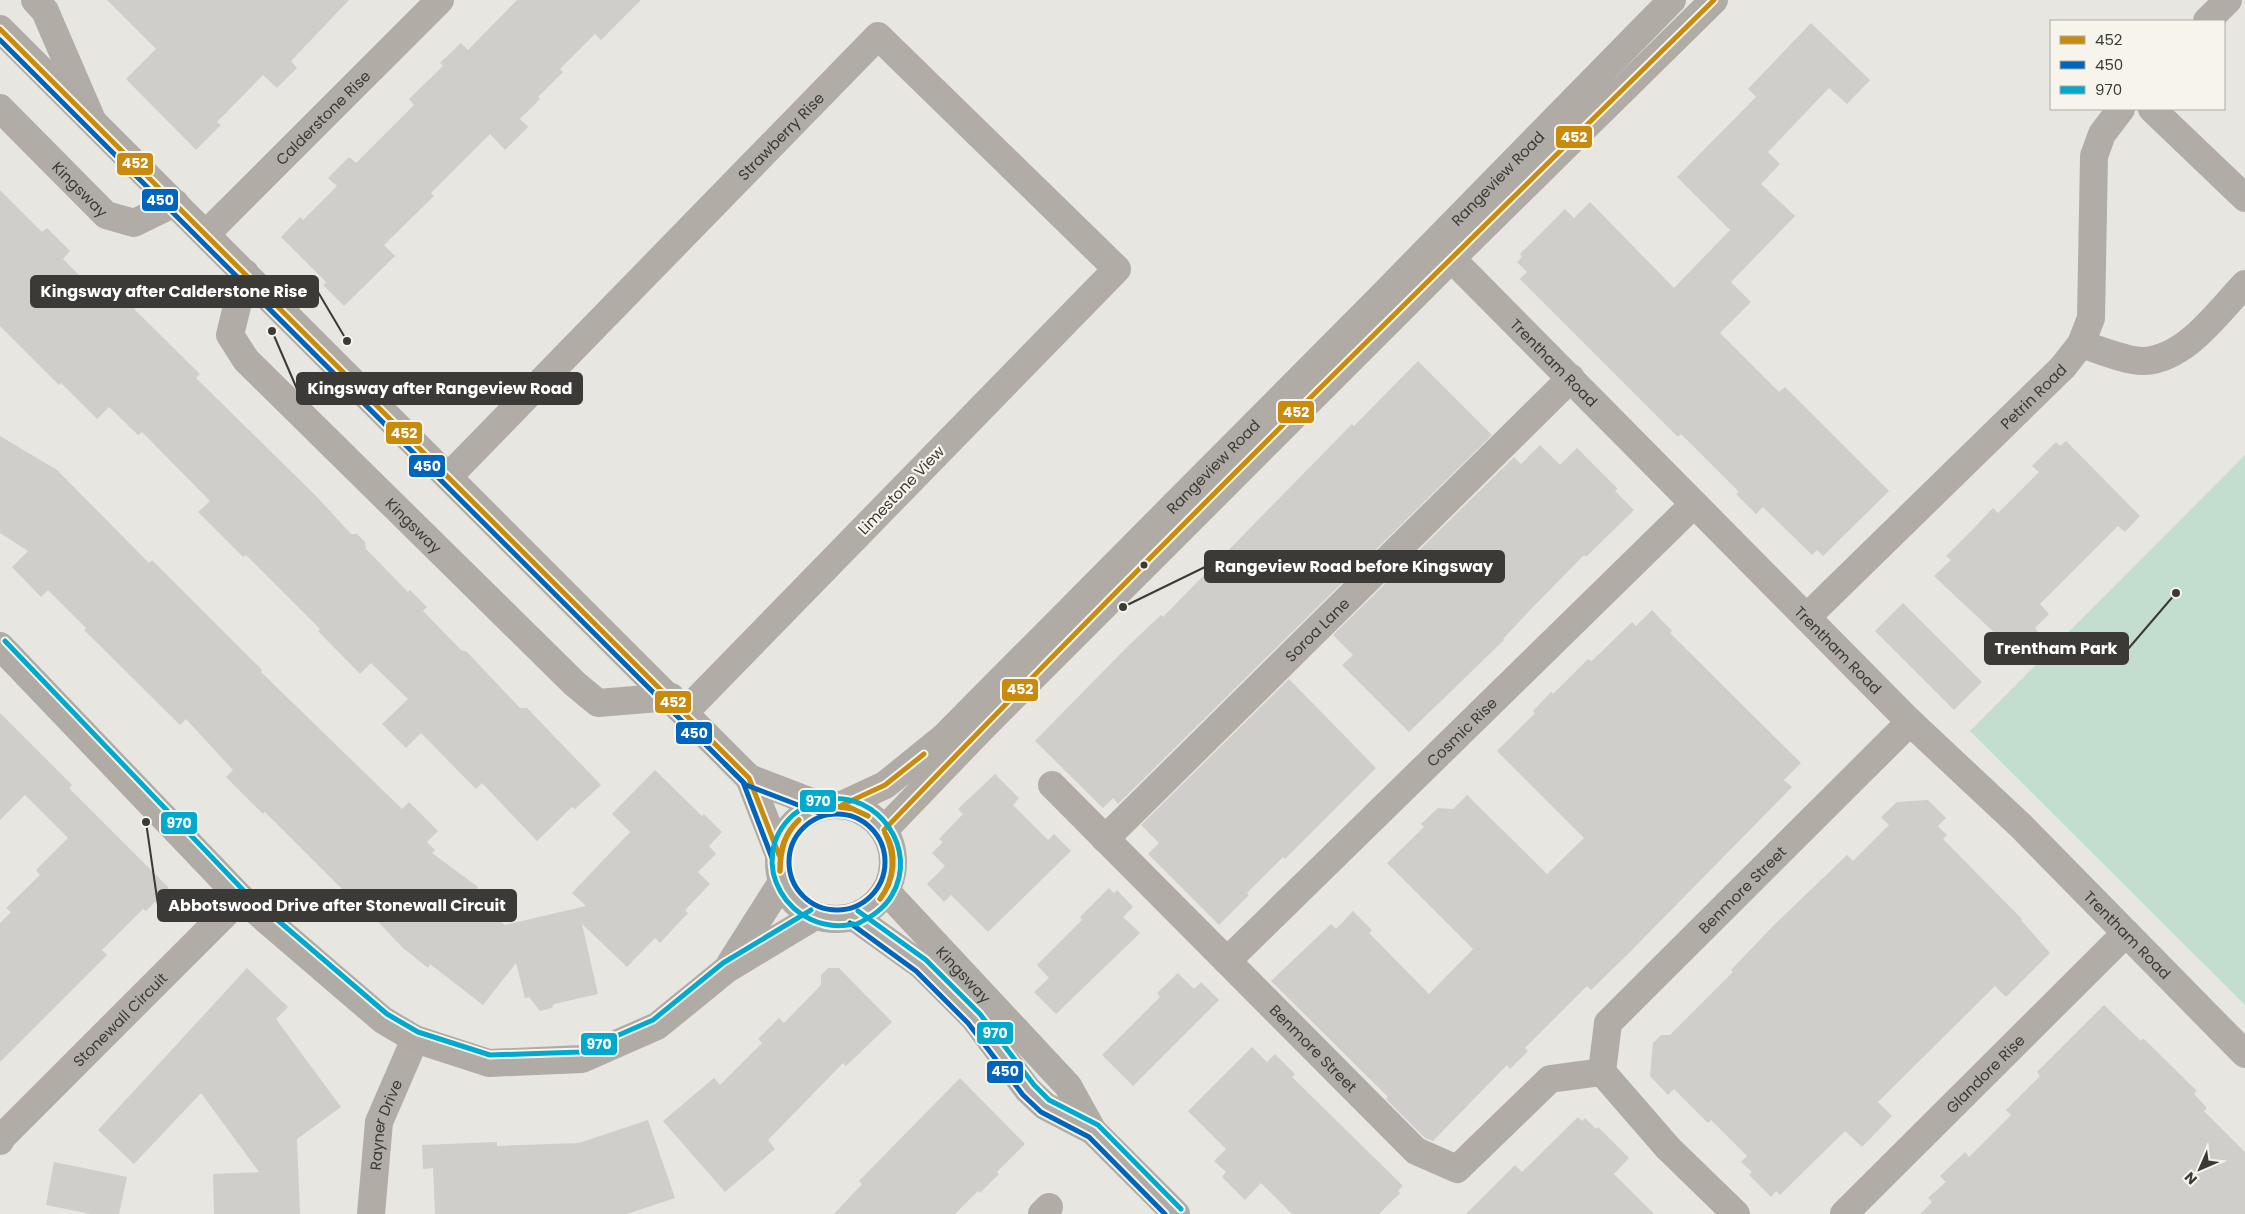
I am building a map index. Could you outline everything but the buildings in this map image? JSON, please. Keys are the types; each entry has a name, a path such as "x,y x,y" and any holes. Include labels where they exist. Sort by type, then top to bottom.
{"street":[{"path":"35,0 46,11 92,120"},
{"name":"Calderstone Rise","path":"206,234 440,0"},
{"name":"Rangeview Road","path":"884,830 983,727 1080,615 1443,250 1672,0"},
{"name":"Rangeview Road","path":"1443,250 1714,0"},
{"path":"2208,20 2228,0"},
{"path":"0,28 749,778 779,855 782,882 794,902 815,916 839,920 854,917 872,907 886,891 893,868 891,844 884,830 866,813 832,806 749,778"},
{"name":"Strawberry Rise","path":"449,476 878,36 1117,269"},
{"name":"Kingsway","path":"0,108 106,215 134,223 175,203"},
{"name":"Petrin Road","path":"1807,617 2063,367 2081,344 2091,318 2094,156 2102,134 2120,110"},
{"path":"2153,110 2245,198"},
{"name":"Trentham Road","path":"1443,250 1910,722 2021,826 2245,1054"},
{"name":"Limestone View","path":"678,705 1117,269"},
{"name":"Kingsway","path":"245,273 230,335 246,360 580,688 598,703 678,705"},
{"path":"2081,344 2143,361 2165,357 2188,344 2245,284"},
{"name":"Soroa Lane","path":"1105,838 1571,378"},
{"name":"Cosmic Rise","path":"1227,961 1694,504"},
{"name":"Rangeview Road","path":"832,806 885,786 1080,615"},
{"path":"0,646 241,898 383,1020 415,1039 489,1063 582,1059 657,1026 727,969 815,916"},
{"name":"Benmore Street","path":"1052,785 1416,1151 1457,1169 1550,1079 1602,1072 1608,1023 1910,722"},
{"path":"779,855 786,834 797,820 832,806"},
{"path":"727,969 782,882"},
{"name":"Kingsway","path":"886,891 1068,1086 1093,1131 1176,1214"},
{"name":"Stonewall Circuit","path":"0,1141 241,898"},
{"name":"Kingsway","path":"854,917 922,965 974,1018 999,1054 1028,1090 1045,1106 1093,1131"},
{"name":"Glandore Rise","path":"1844,1214 2126,933"},
{"name":"Rayner Drive","path":"371,1214 379,1122 415,1039"},
{"path":"1602,1072 1668,1148 1736,1214"}],"green space":[{"path":"2245,455 2245,1005 1970,731"}],"transit line":[{"name":"452","path":"884,830 1192,516 1714,0"},
{"name":"452","path":"0,29 749,778 779,855"},
{"name":"450","path":"0,40 743,782 772,858"},
{"name":"970","path":"5,641 246,893 387,1014 418,1032 490,1055 580,1052 653,1020 723,963 811,910"},
{"name":"452","path":"842,805 885,785 924,754"},
{"name":"450","path":"725,764 746,785 819,813"},
{"name":"970","path":"854,924 831,925 810,919 793,908 781,892 773,873 772,853 779,833 793,815 813,802 827,799 846,799 862,805 877,814 889,827 897,843 900,860 899,877 892,895 877,912 857,924"},
{"name":"452","path":"830,806 853,809 868,816"},
{"name":"452","path":"830,806 849,807 868,816"},
{"name":"450","path":"837,814 856,817 871,828 882,843 885,862 882,881 871,896 856,907 837,910 818,907 803,896 792,881 789,862 792,843 803,828 818,817 837,814"},
{"name":"452","path":"780,871 780,856 786,837 799,820"},
{"name":"452","path":"780,871 784,843 790,831 799,820"},
{"name":"452","path":"880,899 889,883 892,866 891,850 885,833"},
{"name":"452","path":"880,899 889,884 893,866 892,849 885,833"},
{"name":"970","path":"858,911 926,960 980,1014 1034,1085 1049,1100 1098,1125 1181,1209"},
{"name":"450","path":"850,923 916,971 968,1023 1023,1095 1041,1112 1089,1137 1165,1214"}],"place":[{"name":"Kingsway after Rangeview Road","path":"272,331"},
{"name":"Kingsway after Calderstone Rise","path":"347,341"},
{"name":"Trentham Park","path":"2176,593"},
{"name":"Rangeview Road before Kingsway","path":"1123,607"},
{"name":"Abbotswood Drive after Stonewall Circuit","path":"146,822"}]}
